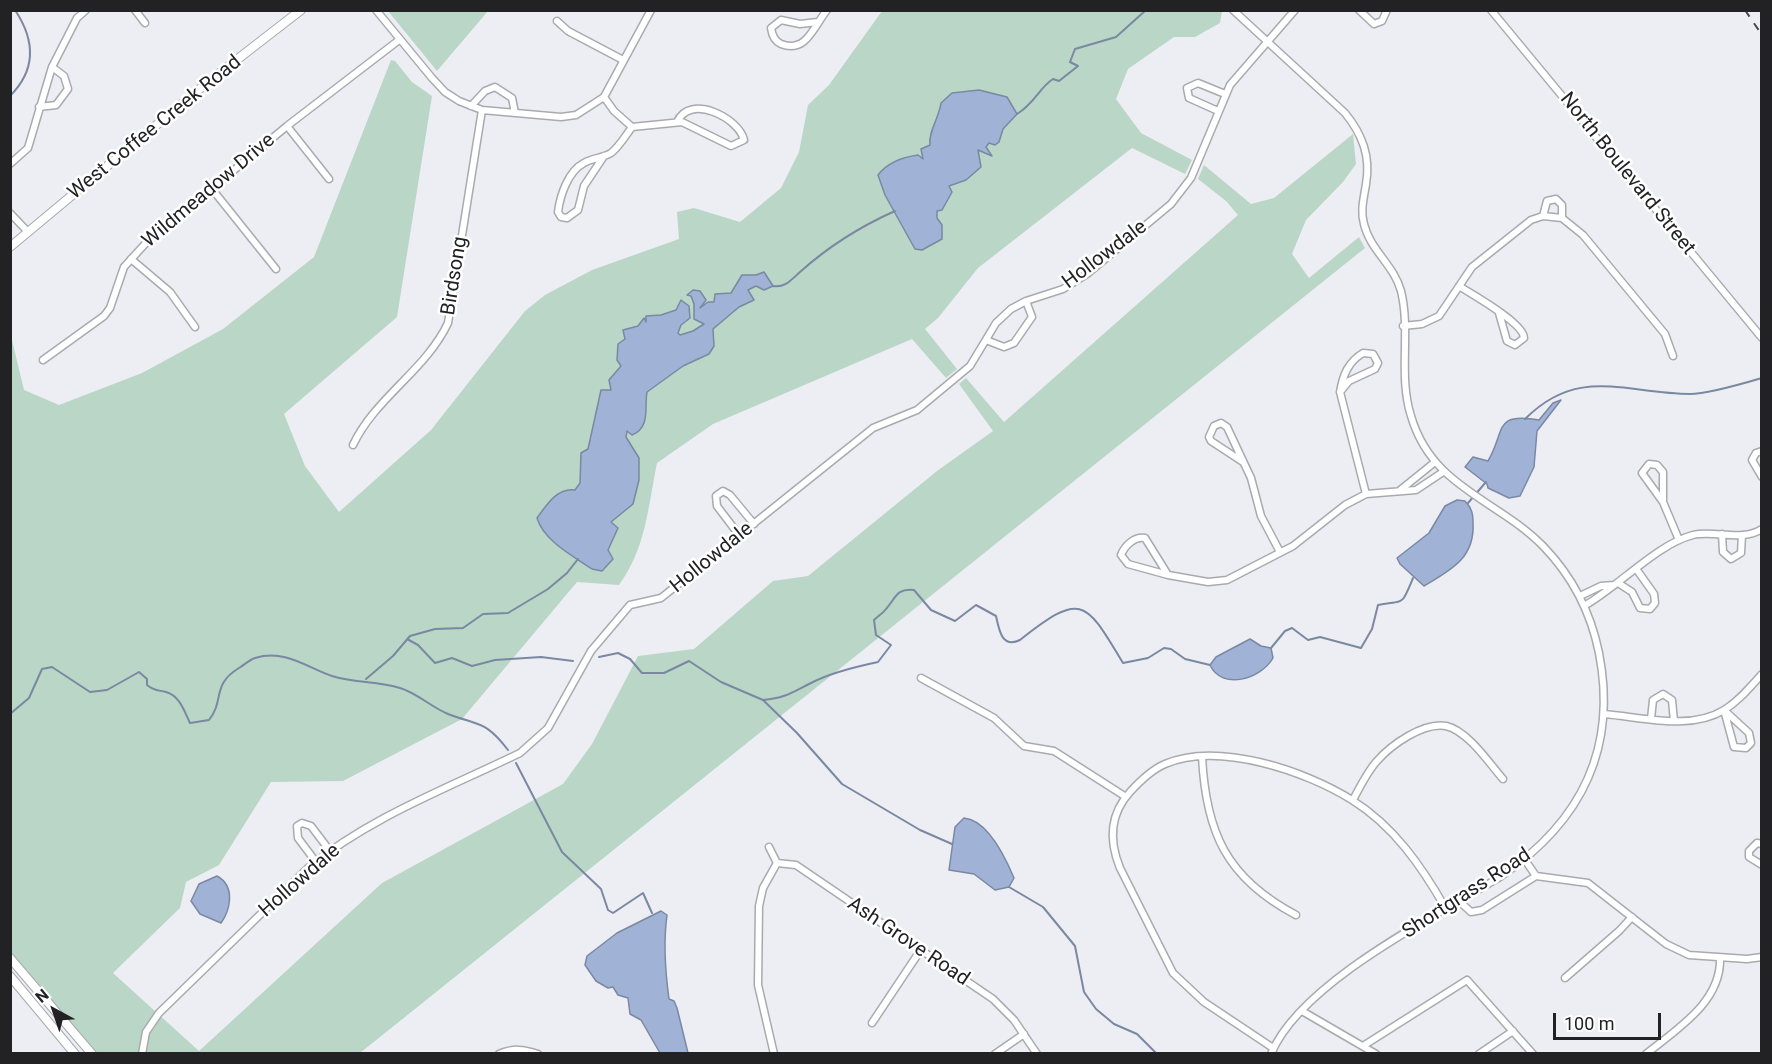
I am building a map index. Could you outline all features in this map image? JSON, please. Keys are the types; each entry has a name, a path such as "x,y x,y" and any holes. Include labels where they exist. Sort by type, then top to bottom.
{"street":[{"path":"10,164 28,148 52,67 77,18 86,10"},
{"path":"135,10 145,22"},
{"name":"West Coffee Creek Road","path":"12,243 208,82 302,10"},
{"path":"376,10 445,92 482,110 561,117 576,115 604,97 651,10"},
{"path":"818,22 800,24 781,20 774,23 771,35 779,43 800,45 814,32 827,10"},
{"name":"Shortgrass Road","path":"1233,10 1345,113 1360,136 1367,159 1362,213 1364,225 1373,246 1397,279 1403,303 1406,399 1417,432 1443,472 1464,489 1530,533 1558,563 1584,606 1605,686 1603,733 1581,792 1553,832 1525,860 1332,981 1302,1011 1272,1051"},
{"name":"Hollowdale","path":"142,1053 146,1032 159,1013 316,862 373,824 520,753 538,740 548,728 591,651 630,605 661,598 873,428 917,410 970,366 996,323 1011,309 1026,301 1063,290 1087,274 1171,204 1191,178 1225,94 1238,73 1294,10"},
{"path":"1359,10 1374,24 1382,21 1387,10"},
{"name":"North Boulevard Street","path":"1491,10 1761,338"},
{"path":"557,21 568,31 622,60"},
{"name":"Wildmeadow Drive","path":"43,360 104,316 114,298 120,276 145,244 287,126 399,40"},
{"path":"39,107 56,105 68,89 64,76 52,67"},
{"path":"1218,111 1189,98 1187,88 1198,83 1225,94"},
{"path":"471,106 484,91 495,87 512,98 515,113"},
{"path":"604,97 614,111 632,127"},
{"path":"604,156 584,186 578,210 567,218 561,217 558,212 559,202 577,168 604,156 611,153 632,127 677,122 731,146 744,140 734,123 703,108 695,107 683,112 677,122"},
{"name":"Birdsong","path":"353,446 364,423 432,348 448,323 482,110"},
{"path":"287,126 329,179"},
{"path":"212,189 276,269"},
{"path":"1543,216 1547,201 1556,199 1562,205 1562,218"},
{"path":"10,213 28,232"},
{"path":"1403,326 1434,320 1483,257 1521,226 1543,216 1552,216 1562,218 1583,235 1665,334 1673,356"},
{"path":"131,259 170,292 195,327"},
{"path":"1459,286 1499,313 1522,329 1524,338 1520,343 1515,345 1507,341 1499,313"},
{"path":"986,340 1004,347 1014,343 1032,317 1026,301"},
{"path":"1340,392 1349,381 1375,369 1378,363 1373,354 1363,353 1350,364 1342,378 1340,392 1366,494"},
{"path":"1243,462 1211,441 1209,437 1214,426 1221,423 1227,427 1251,478 1261,516 1281,552"},
{"path":"1761,451 1756,453 1752,460 1761,477"},
{"path":"1399,492 1435,462"},
{"path":"1664,502 1663,472 1657,465 1649,464 1642,473 1664,502 1679,540"},
{"path":"1168,575 1145,538 1136,538 1123,549 1121,555 1128,564 1168,575 1208,582 1227,580 1304,538 1345,505 1366,494 1416,490 1443,472"},
{"path":"740,535 717,506 716,496 723,491 730,495 754,524"},
{"path":"1584,606 1606,594 1679,540 1693,535 1742,535 1761,529"},
{"path":"1722,534 1723,552 1731,559 1741,553 1742,535"},
{"path":"1580,596 1601,586 1617,584 1632,592 1640,608 1650,609 1655,603 1654,594 1637,570"},
{"path":"1604,714 1674,721 1699,719 1724,710 1761,674"},
{"path":"921,678 994,718 1024,746 1053,751 1126,797"},
{"path":"1651,719 1653,700 1663,694 1672,700 1674,721"},
{"path":"1724,710 1749,733 1751,743 1746,748 1734,747 1724,710"},
{"path":"1353,800 1376,762 1411,735 1425,728 1445,726 1457,732 1503,779"},
{"path":"1202,757 1207,811 1222,849 1255,889 1296,915"},
{"path":"1272,1051 1204,1002 1173,972 1162,954 1114,853 1113,822 1126,797 1149,773 1164,765 1202,757 1251,760 1306,776 1353,800 1381,822 1418,862 1446,909"},
{"path":"316,862 298,838 297,826 302,823 311,826 330,851"},
{"path":"1761,844 1756,843 1749,851 1749,857 1761,865"},
{"path":"769,847 777,863 760,895 758,986 774,1053"},
{"path":"1525,860 1536,876"},
{"name":"Ash Grove Road","path":"777,863 796,865 993,999 1024,1034 1037,1053"},
{"path":"1459,901 1471,912 1482,910 1536,876 1588,883 1675,950 1702,958 1761,957"},
{"path":"1565,978 1632,917"},
{"path":"872,1023 920,951"},
{"path":"11,959 92,1053"},
{"path":"1646,1053 1709,997 1720,974 1720,959"},
{"path":"23,972 12,980 75,1053"},
{"path":"1363,1046 1467,980 1530,1052"},
{"path":"1302,1011 1376,1053"},
{"path":"1479,1053 1514,1031"},
{"path":"995,1053 1024,1034"},
{"path":"499,1053 510,1049 524,1049 538,1053"}],"green space":[{"path":"388,11 488,11 437,71"},
{"path":"882,11 1222,11 1220,23 1195,37 1174,37 1128,69 1116,99 1141,133 1192,160 1185,174 1132,148 978,268 938,318 925,329 957,369 946,378 912,339 713,424 657,463 641,542 619,585 577,582 462,719 343,781 271,782 219,865 186,882 180,908 113,973 199,1051 382,883 563,784 592,744 638,656 694,649 773,581 808,576 937,471 993,431 959,384 966,378 1004,422 1238,215 1226,201 1198,179 1204,165 1251,204 1274,198 1353,134 1356,164 1343,182 1306,220 1292,254 1309,278 1359,237 1365,248 360,1053 97,1053 11,953 11,336 24,390 59,405 142,373 223,329 314,257 391,60 395,61 412,82 432,96 397,317 284,414 305,466 339,512 431,430 525,311 545,295 592,270 679,239 677,212 694,208 740,222 781,188 799,152 808,105 829,85"}],"water":[{"path":"979,90 1007,97 1017,114 1003,129 999,142 995,145 989,143 986,147 992,156 978,150 981,167 966,180 949,186 952,192 942,210 937,211 937,218 942,225 942,239 922,250 915,249 885,195 878,175 891,163 901,159 918,155 923,159 921,149 930,145 941,103 952,93"},
{"path":"764,272 773,286 764,290 756,286 748,290 754,300 739,307 713,329 714,346 709,354 683,366 647,392 646,416 642,427 632,435 627,431 626,437 639,458 639,480 633,504 611,522 618,528 608,550 613,559 602,571 592,569 552,541 537,518 557,494 575,490 580,483 581,453 588,449 601,390 611,390 609,380 621,366 617,360 618,344 625,339 623,330 638,326 644,318 646,322 646,316 661,315 676,310 681,300 689,306 690,318 681,325 678,333 680,335 693,331 704,324 694,319 694,304 691,296 687,295 693,290 700,291 706,300 700,308 708,302 714,302 715,294 731,293 742,275 756,275"},
{"path":"1561,400 1537,431 1534,467 1520,496 1509,498 1488,488 1487,484 1465,467 1473,457 1488,461 1507,421 1524,418 1539,420 1553,403"},
{"path":"1457,500 1465,501 1472,511 1473,535 1470,545 1459,562 1424,586 1400,564 1397,558 1429,533 1445,506"},
{"path":"1250,639 1261,646 1271,648 1273,658 1260,672 1232,680 1216,673 1210,665 1216,657"},
{"path":"964,818 973,820 981,826 995,842 1014,878 1009,887 995,890 974,874 949,870 955,827"},
{"path":"217,876 227,886 229,893 229,906 221,923 200,914 191,901 199,884"},
{"path":"661,911 667,915 665,957 669,999 674,1001 677,1008 688,1053 660,1053 641,1020 630,1014 628,998 618,995 613,987 608,988 596,981 585,965 587,956 617,933"}],"waterway":[{"path":"10,96 25,75 30,54 26,32 15,10"},
{"path":"1017,114 1053,79 1059,81 1078,66 1070,62 1075,49 1116,37 1146,10"},
{"path":"773,286 788,283 845,238 895,211"},
{"path":"1525,419 1545,402 1565,392 1584,387 1604,386 1697,394 1762,378"},
{"path":"1468,503 1486,482"},
{"path":"366,679 393,656 410,636 435,629 463,628 483,614 508,613 548,589 567,573 578,559"},
{"path":"1271,648 1285,631 1292,628 1308,640 1320,637 1361,648 1372,629 1378,605 1398,602 1404,598 1413,578"},
{"path":"763,700 788,695 835,673 878,662 891,645 876,635 874,620 900,592 908,590 914,590 931,610 955,621 976,605 996,616 1002,637 1009,642 1020,640 1057,614 1070,609 1080,610 1090,615 1100,626 1123,663 1148,658 1164,648 1171,649 1185,659 1210,665"},
{"path":"407,639 418,645 435,663 452,658 472,666 495,660 541,657 573,661"},
{"path":"599,657 618,653 630,659 642,673 664,673 689,661 721,682 763,700 797,733 842,784 920,830 952,844"},
{"path":"10,714 29,698 42,669 52,667 90,692 107,690 139,672 147,679 149,687 175,697 190,723 209,720 214,713 221,687 230,674 253,659 276,656 295,660 332,676 406,690 448,714 488,729 508,750"},
{"path":"516,763 562,852 601,889 608,910 613,913 643,893 652,913"},
{"path":"1009,887 1043,907 1075,946 1084,992 1096,1009 1114,1024 1137,1034 1157,1054"}],"railway":[{"path":"1745,10 1762,35"}]}
